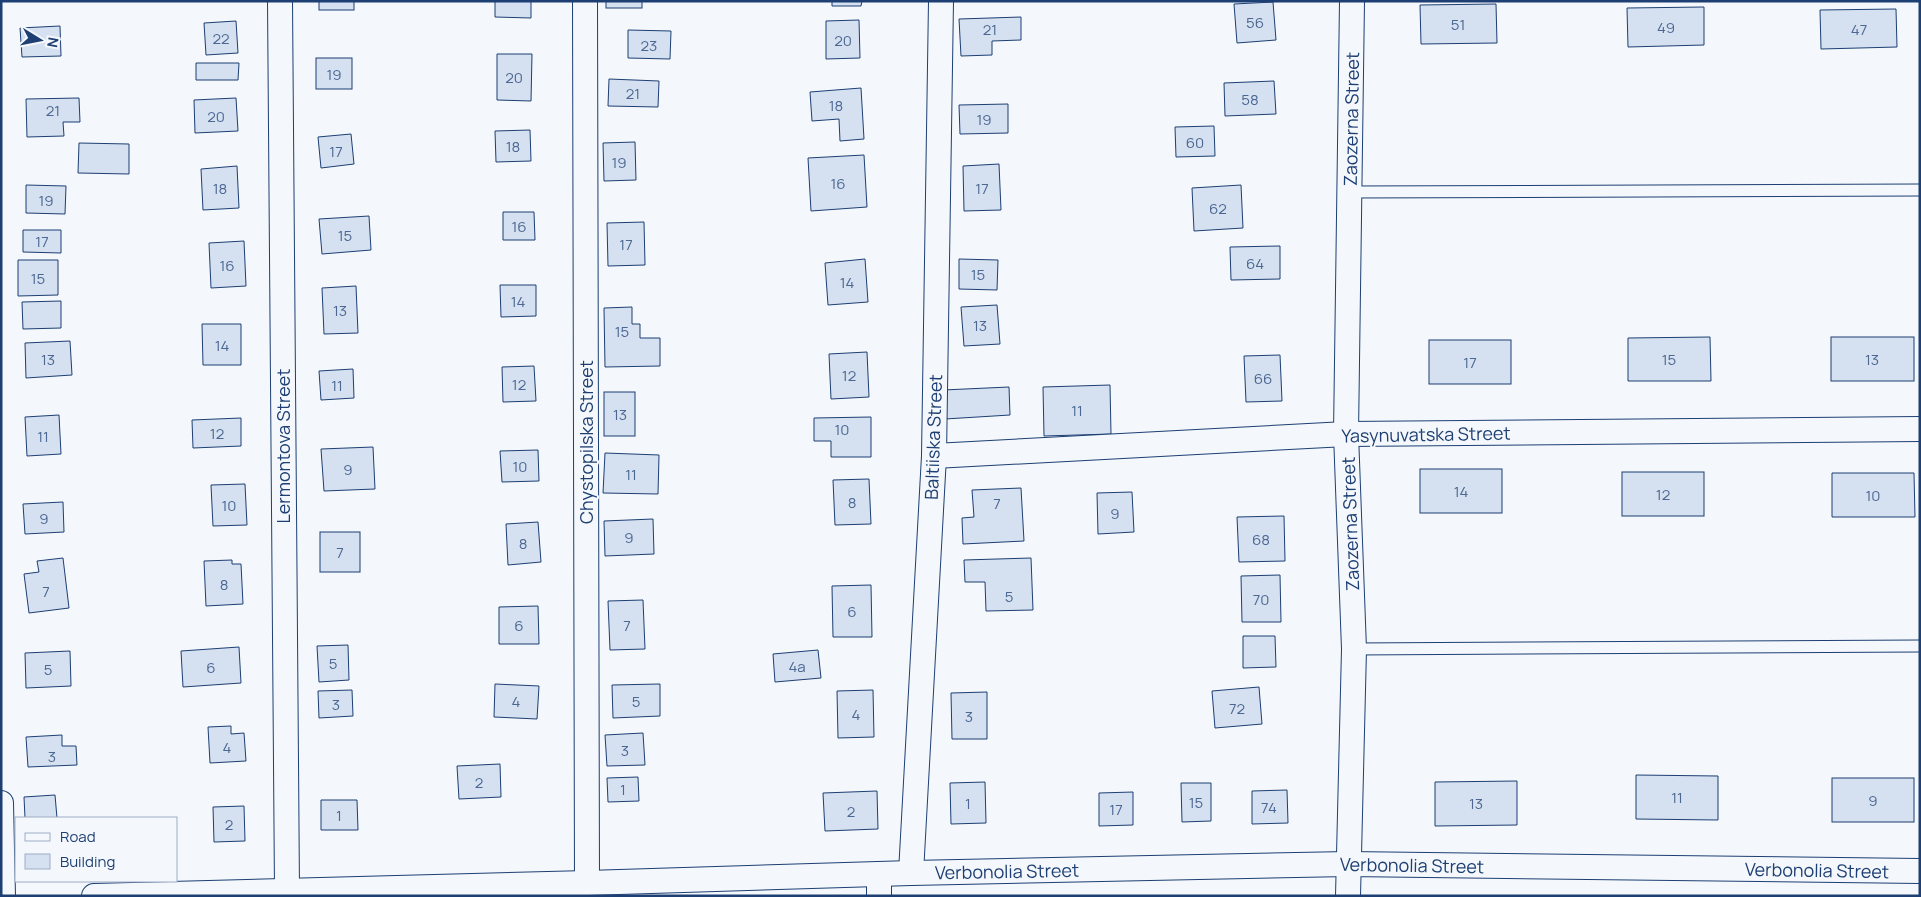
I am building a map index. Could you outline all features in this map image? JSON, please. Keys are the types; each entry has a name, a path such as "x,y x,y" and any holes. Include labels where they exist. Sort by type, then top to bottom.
{"street":[{"name":"Lermontova Street","path":"280,1 287,890"},
{"name":"Chystopilska Street","path":"585,1 587,883"},
{"name":"Baltiiska Street","path":"911,872 934,456 940,1"},
{"name":"Zaozerna Street","path":"1348,896 1354,649 1346,434 1352,1"},
{"name":"Yasynuvatska Street","path":"934,456 1346,434 1920,429"},
{"path":"1,803 3,896"},
{"name":"Verbonolia Street","path":"94,896 587,883 879,885 911,872 1348,864 1920,871"}],"lane":[{"path":"1350,192 1920,190"},
{"path":"1354,649 1920,646"}],"building":[{"path":"319,1 354,1 354,10 319,10"},
{"path":"495,1 531,1 531,18 495,17"},
{"path":"606,1 642,1 642,8 606,8"},
{"path":"832,1 862,1 861,6 832,6"},
{"path":"1273,2 1276,40 1237,43 1234,4"},
{"path":"1496,4 1497,43 1421,44 1420,5"},
{"path":"1704,7 1704,45 1628,47 1627,8"},
{"path":"1896,9 1897,47 1821,49 1820,10"},
{"path":"1021,17 1021,40 992,41 992,55 961,56 959,19"},
{"path":"859,20 860,58 826,59 826,21"},
{"path":"236,21 238,53 206,55 204,23"},
{"path":"60,26 61,56 22,57 20,28"},
{"path":"628,30 671,31 670,59 628,58"},
{"path":"497,54 532,54 531,101 497,100"},
{"path":"316,58 352,58 352,89 316,89"},
{"path":"196,63 239,63 238,80 196,80"},
{"path":"609,79 659,81 658,107 608,106"},
{"path":"1274,81 1276,114 1225,116 1224,83"},
{"path":"861,88 864,139 840,141 839,119 812,121 810,92"},
{"path":"79,98 80,122 63,122 64,136 27,137 26,99"},
{"path":"236,98 238,131 195,133 194,100"},
{"path":"1008,104 1008,133 960,134 959,105"},
{"path":"1214,126 1215,156 1176,157 1175,127"},
{"path":"530,130 531,161 496,162 495,131"},
{"path":"351,134 354,164 321,168 318,137"},
{"path":"635,142 636,180 604,181 603,143"},
{"path":"79,143 129,144 129,174 78,173"},
{"path":"864,155 867,207 811,211 808,158"},
{"path":"999,164 1001,210 964,211 963,166"},
{"path":"237,166 239,208 203,210 201,169"},
{"path":"26,185 66,186 65,214 26,213"},
{"path":"1241,185 1243,228 1194,231 1192,188"},
{"path":"503,212 534,212 535,240 503,240"},
{"path":"369,216 371,250 322,254 319,219"},
{"path":"644,222 645,265 608,266 607,223"},
{"path":"23,230 61,230 61,253 23,252"},
{"path":"244,241 246,286 211,288 209,243"},
{"path":"1280,246 1280,279 1231,280 1230,247"},
{"path":"865,259 868,302 828,305 825,263"},
{"path":"959,259 998,260 997,290 959,289"},
{"path":"18,260 58,260 58,295 18,296"},
{"path":"500,285 536,285 536,316 501,317"},
{"path":"356,286 358,333 324,334 322,288"},
{"path":"61,301 61,328 23,329 22,302"},
{"path":"997,305 1000,344 964,346 961,307"},
{"path":"632,307 632,324 640,324 640,338 660,338 660,366 605,367 604,308"},
{"path":"202,324 241,324 241,365 203,365"},
{"path":"1710,337 1711,381 1628,381 1628,338"},
{"path":"1831,337 1914,337 1914,381 1831,381"},
{"path":"1429,340 1511,340 1511,384 1429,384"},
{"path":"70,341 72,375 26,378 25,343"},
{"path":"867,352 869,397 831,399 829,354"},
{"path":"1280,355 1282,401 1246,402 1244,356"},
{"path":"534,366 536,401 503,402 502,367"},
{"path":"353,369 354,398 321,400 319,371"},
{"path":"1110,385 1111,434 1044,436 1043,387"},
{"path":"1009,387 1010,415 945,419 943,390"},
{"path":"604,392 635,392 635,436 604,436"},
{"path":"59,415 61,454 27,456 25,417"},
{"path":"871,417 871,457 831,457 831,441 814,441 814,418"},
{"path":"241,418 241,446 193,448 192,420"},
{"path":"373,447 375,489 324,491 321,449"},
{"path":"538,450 539,481 502,482 500,451"},
{"path":"605,453 659,455 658,494 603,493"},
{"path":"1420,469 1502,469 1502,513 1420,513"},
{"path":"1622,472 1704,472 1704,516 1622,516"},
{"path":"1832,473 1914,473 1915,517 1832,517"},
{"path":"869,479 871,524 835,525 833,480"},
{"path":"245,484 247,525 213,526 211,485"},
{"path":"1021,488 1024,541 963,544 962,518 974,517 972,490"},
{"path":"1132,492 1134,532 1098,534 1097,493"},
{"path":"63,502 64,532 25,534 23,504"},
{"path":"1284,516 1285,561 1239,562 1237,517"},
{"path":"653,519 654,554 605,556 604,521"},
{"path":"538,522 541,562 508,565 506,524"},
{"path":"320,532 360,532 360,572 320,572"},
{"path":"63,558 69,608 29,613 24,574 39,572 37,561"},
{"path":"1031,558 1033,610 986,611 985,582 965,582 964,560"},
{"path":"232,560 232,564 241,564 243,604 206,606 204,561"},
{"path":"1280,575 1281,622 1242,622 1241,576"},
{"path":"871,585 872,637 833,637 832,586"},
{"path":"643,600 645,649 610,650 608,601"},
{"path":"538,606 539,644 499,644 499,607"},
{"path":"1243,636 1275,636 1276,667 1243,668"},
{"path":"348,645 349,680 319,682 317,646"},
{"path":"239,647 241,683 183,687 181,651"},
{"path":"818,650 821,678 775,682 773,654"},
{"path":"70,651 71,686 26,688 25,653"},
{"path":"495,684 539,686 537,719 494,717"},
{"path":"660,684 660,716 613,718 612,685"},
{"path":"1259,687 1262,724 1215,728 1212,691"},
{"path":"352,690 353,716 319,718 318,691"},
{"path":"873,690 874,737 838,738 837,691"},
{"path":"987,692 987,739 952,739 951,693"},
{"path":"231,726 231,734 244,733 246,761 210,763 208,727"},
{"path":"643,733 645,765 607,766 605,735"},
{"path":"62,735 62,746 76,746 77,765 28,767 26,737"},
{"path":"500,764 501,797 459,799 457,766"},
{"path":"1636,775 1718,776 1718,820 1636,819"},
{"path":"638,777 639,801 608,802 607,778"},
{"path":"1832,778 1914,778 1914,822 1832,822"},
{"path":"1517,781 1517,825 1435,826 1435,782"},
{"path":"985,782 986,823 951,824 950,783"},
{"path":"1181,783 1211,783 1211,821 1182,822"},
{"path":"1287,790 1288,823 1252,824 1252,791"},
{"path":"877,791 878,829 825,831 823,793"},
{"path":"1133,792 1133,825 1099,826 1099,793"},
{"path":"55,795 57,817 25,817 24,797"},
{"path":"321,800 357,800 358,830 321,830"},
{"path":"244,806 245,841 214,842 213,807"}]}
